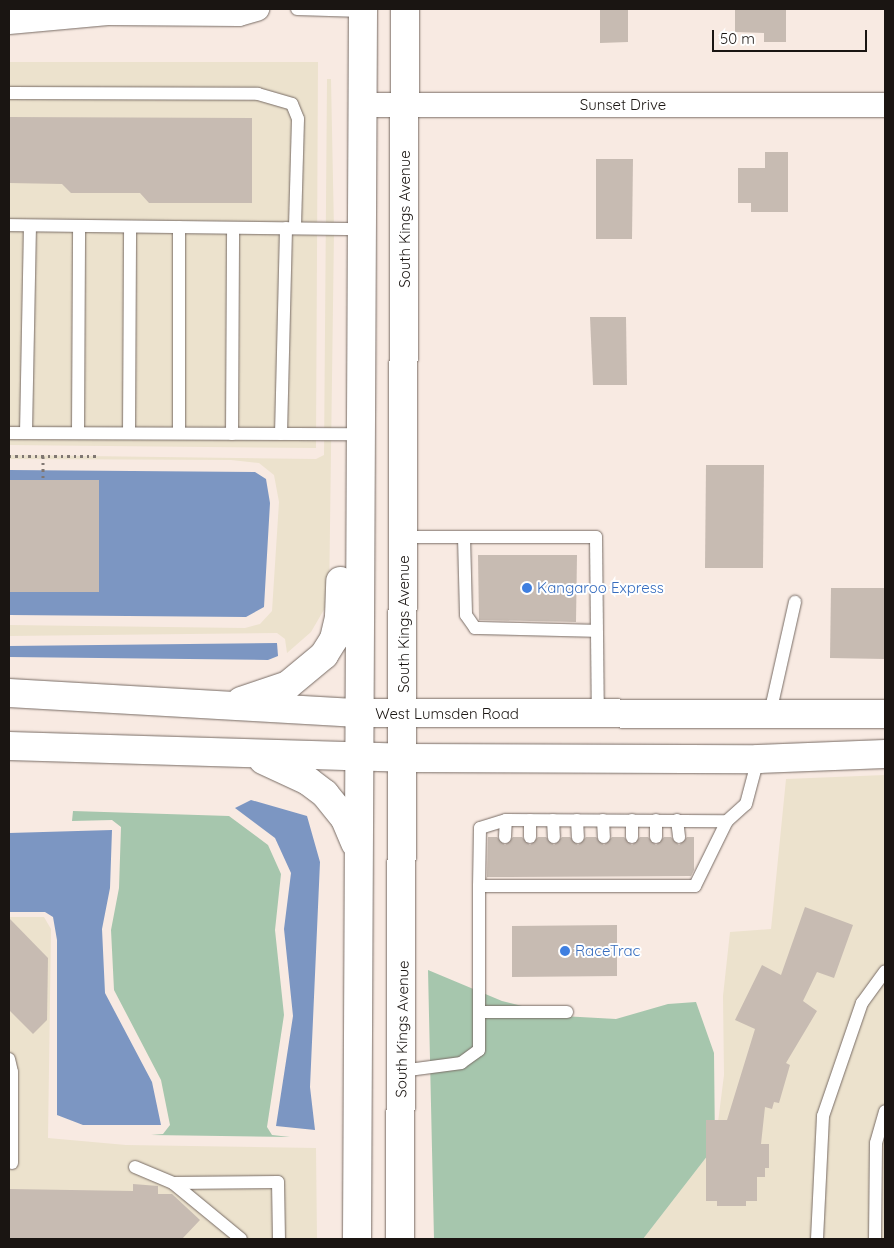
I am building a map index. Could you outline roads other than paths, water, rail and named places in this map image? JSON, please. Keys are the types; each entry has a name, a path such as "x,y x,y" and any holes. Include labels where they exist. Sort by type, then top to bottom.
{"main road":[{"name":"South Kings Avenue","path":"400,1239 404,758 405,9"},
{"path":"356,1239 362,10"},
{"path":"220,706 288,685 324,655 334,639 339,617 342,466 360,434"},
{"name":"West Lumsden Road","path":"9,693 358,713 885,714"},
{"path":"9,746 358,758 758,759 885,754"},
{"path":"247,754 279,765 325,794 345,819 357,847"}],"street":[{"path":"9,22 86,12 238,14 257,9"},
{"name":"Sunset Drive","path":"361,105 885,106"}],"lane":[{"path":"297,9 362,10"},
{"path":"9,93 258,94 292,104 298,119 282,434"},
{"path":"9,225 360,229"},
{"path":"26,433 30,226"},
{"path":"78,433 79,226"},
{"path":"128,433 130,227"},
{"path":"179,227 179,433"},
{"path":"232,434 233,228"},
{"path":"9,433 360,434"},
{"path":"404,537 596,537 598,714"},
{"path":"464,537 466,615 476,628 596,631"},
{"path":"770,713 781,672 795,602"},
{"path":"479,886 505,881 681,881 695,886 727,821 746,804 758,759"},
{"path":"401,1071 461,1063 480,1050 480,828 506,820 727,821"},
{"path":"505,838 506,820"},
{"path":"530,820 530,837"},
{"path":"554,820 554,837"},
{"path":"577,820 578,837"},
{"path":"603,820 604,837"},
{"path":"632,820 632,837"},
{"path":"656,820 656,837"},
{"path":"678,820 679,837"},
{"path":"817,1239 823,1116 862,1004 885,971"},
{"path":"479,1012 567,1012"},
{"path":"9,1059 12,1072 12,1163"},
{"path":"875,1239 876,1143 885,1111"},
{"path":"135,1167 173,1183 241,1239"},
{"path":"173,1183 278,1182 280,1239"}],"water":[{"path":"9,470 255,472 266,479 270,503 264,607 246,617 9,615 9,592 99,592 99,481 9,480"},
{"path":"277,643 278,656 268,660 9,657 9,646"},
{"path":"251,800 307,816 320,862 310,1087 315,1130 276,1126 293,1016 284,929 291,873 275,838 235,808"},
{"path":"112,830 110,888 102,929 105,993 152,1082 161,1125 83,1125 57,1115 57,940 53,917 45,912 9,912 9,833"}],"place":[{"name":"Kangaroo Express","path":"527,588"},
{"name":"RaceTrac","path":"565,951"}]}
